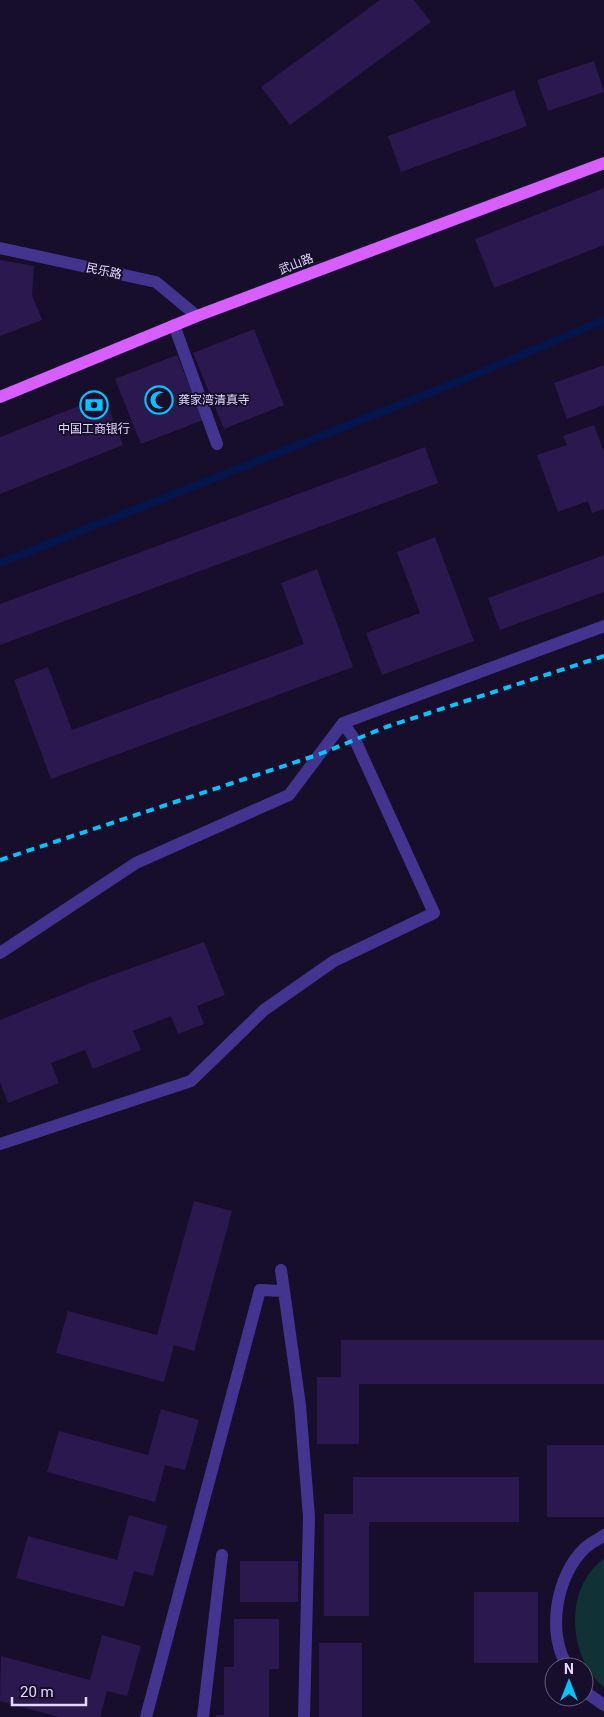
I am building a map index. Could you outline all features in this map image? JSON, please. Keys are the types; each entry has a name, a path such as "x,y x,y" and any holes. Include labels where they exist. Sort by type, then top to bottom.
{"main road":[{"name":"武山路","path":"0,397 197,316 604,163"}],"street":[{"name":"民乐路","path":"0,248 156,282 197,316"},
{"path":"174,326 217,444"},
{"path":"0,954 136,862 289,794 343,723 604,626"},
{"path":"0,1144 191,1081 264,1010 334,962 434,913 355,740 343,723"},
{"path":"281,1270 300,1404 308,1517 304,1717"},
{"path":"146,1717 260,1290 284,1291"},
{"path":"562,1657 554,1620 562,1582 584,1549 604,1536"},
{"path":"203,1717 222,1555"}],"green space":[{"path":"604,1559 604,1687 594,1677 594,1657 582,1657 575,1627 578,1596 592,1569"}],"building":[{"path":"380,0 414,0 431,22 290,125 261,87"},
{"path":"594,61 604,92 548,111 537,80"},
{"path":"514,90 527,126 401,172 388,136"},
{"path":"604,188 604,245 494,288 475,239"},
{"path":"0,260 34,266 32,295 42,320 0,336"},
{"path":"254,329 284,405 224,429 193,353"},
{"name":"龚家湾清真寺","path":"177,355 203,420 141,444 115,379"},
{"path":"604,365 604,405 567,419 554,383"},
{"path":"104,396 123,445 0,494 0,437"},
{"path":"594,425 604,452 604,509 592,513 588,501 558,512 537,455 567,445 563,436"},
{"path":"425,447 438,483 0,645 0,604"},
{"path":"435,537 474,641 382,675 366,633 420,613 397,552"},
{"path":"604,555 604,592 500,630 488,598"},
{"path":"317,569 353,667 51,779 14,680 48,667 72,730 304,644 281,583"},
{"path":"204,942 225,995 197,1006 204,1024 178,1034 171,1016 133,1031 141,1050 93,1069 85,1050 51,1063 59,1083 8,1103 0,1082 0,1020 98,980"},
{"path":"194,1201 232,1211 194,1351 174,1345 164,1382 56,1353 68,1311 157,1335"},
{"path":"341,1340 604,1340 604,1384 359,1384 359,1444 317,1444 317,1377 341,1377"},
{"path":"161,1409 199,1420 185,1470 165,1465 155,1502 47,1472 59,1431 148,1455"},
{"path":"547,1445 604,1445 604,1517 547,1517"},
{"path":"353,1477 519,1477 519,1522 369,1522 369,1616 324,1616 324,1514 353,1514"},
{"path":"129,1515 167,1526 153,1576 134,1571 124,1607 16,1578 28,1536 117,1560"},
{"path":"240,1561 298,1561 298,1602 240,1602"},
{"path":"474,1592 538,1592 538,1663 474,1663"},
{"path":"234,1619 279,1619 279,1669 269,1669 269,1717 216,1717 216,1715 224,1715 224,1667 234,1667"},
{"path":"102,1635 141,1646 127,1696 107,1691 100,1717 59,1717 0,1701 1,1656 90,1680"},
{"path":"319,1643 362,1643 362,1717 319,1717"}],"waterway":[{"path":"0,563 462,380 604,320"}],"railway":[{"path":"0,860 320,754 386,727 604,656"}],"place":[{"name":"龚家湾清真寺","path":"159,400"},
{"name":"中国工商银行","path":"94,405"}]}
